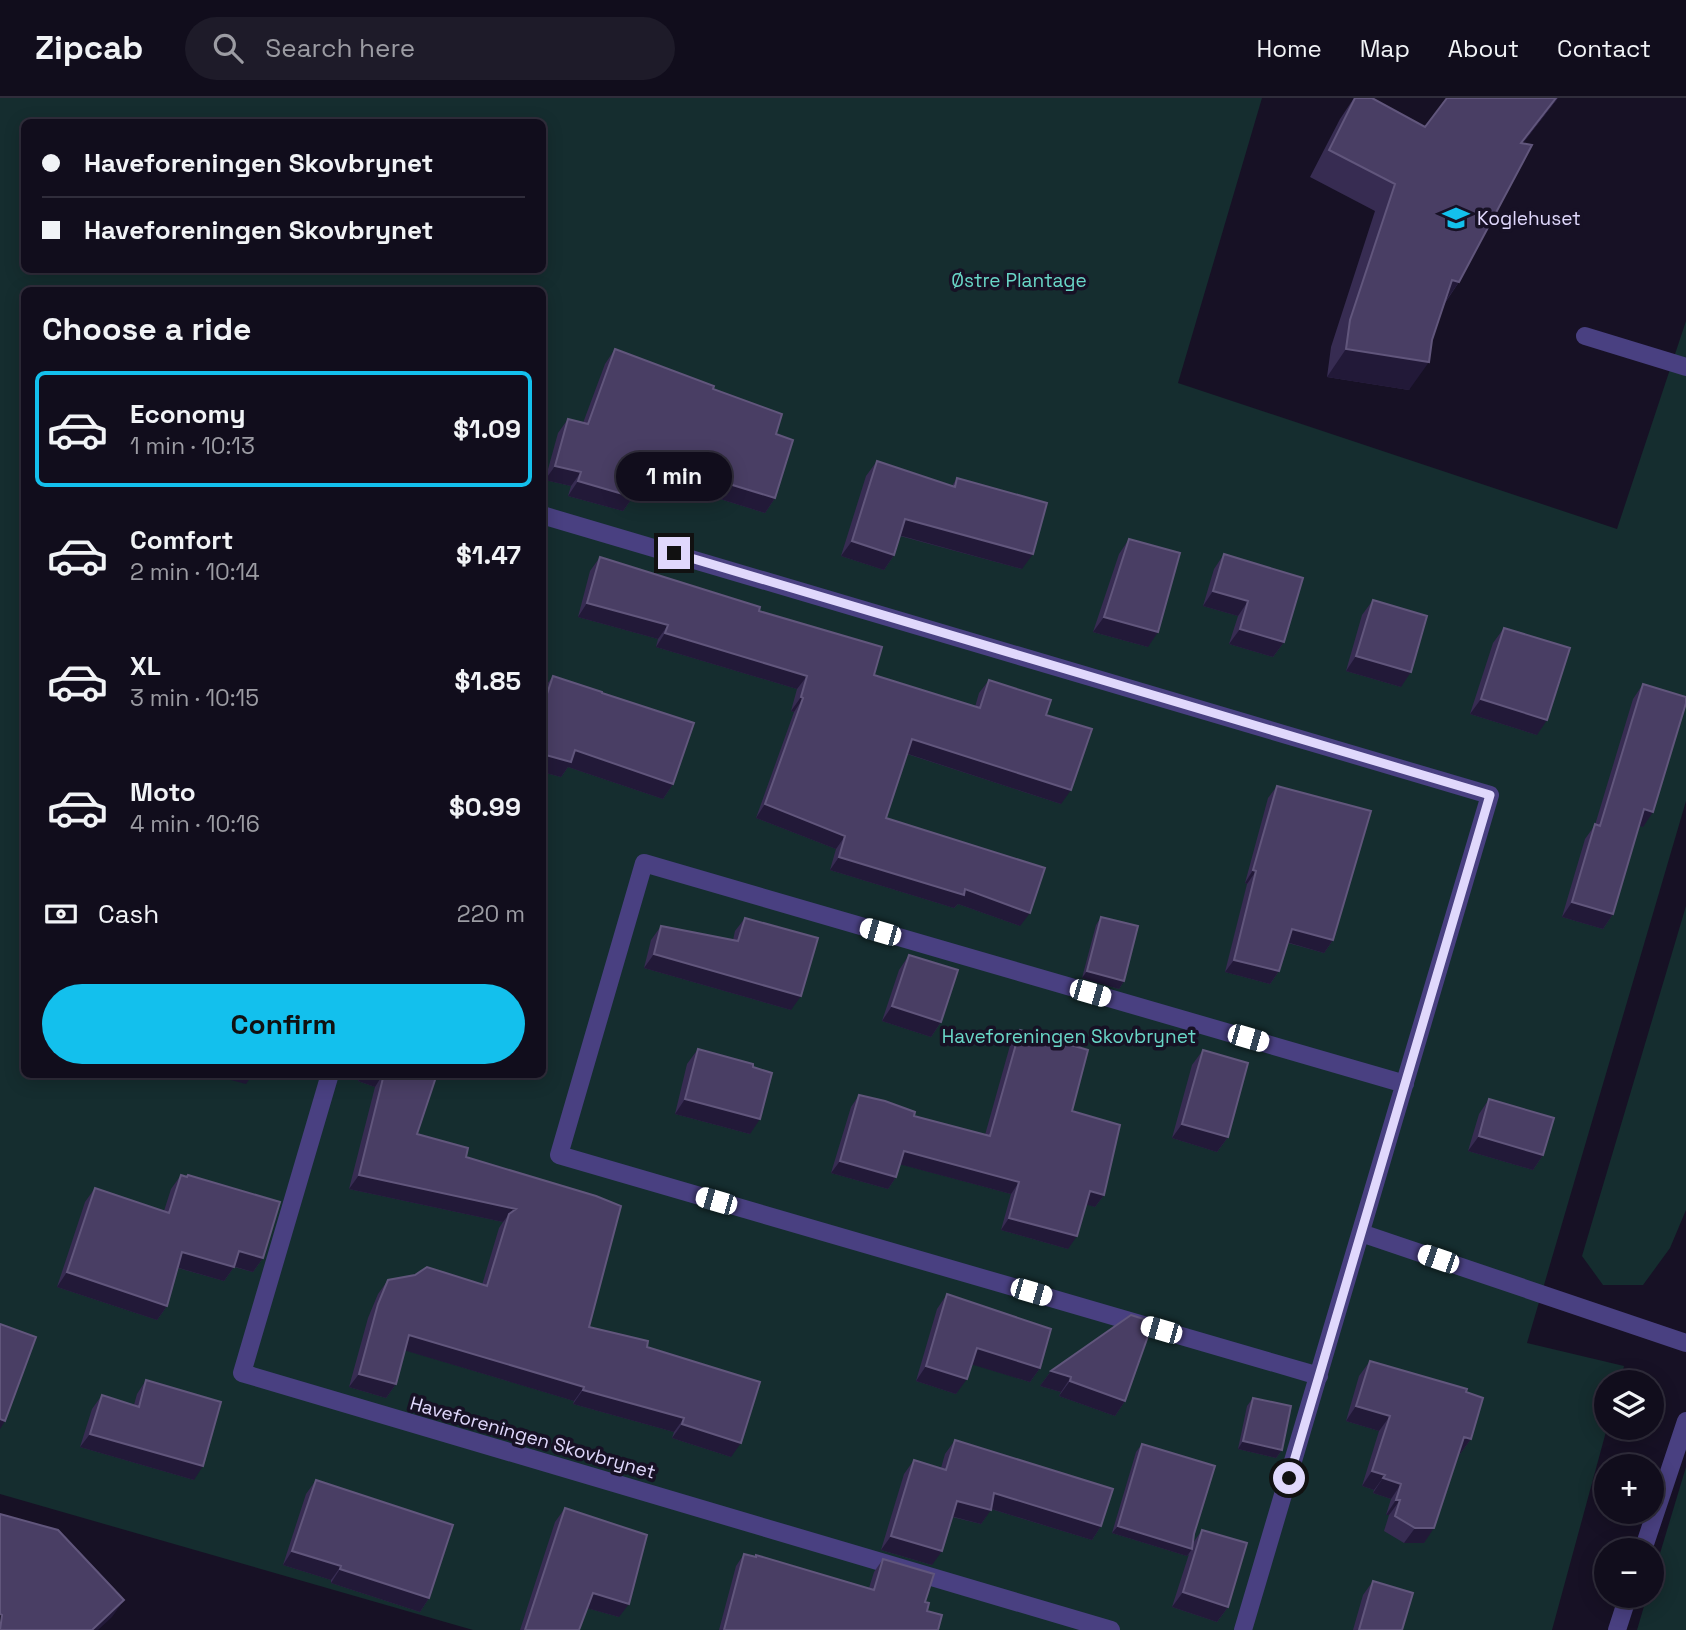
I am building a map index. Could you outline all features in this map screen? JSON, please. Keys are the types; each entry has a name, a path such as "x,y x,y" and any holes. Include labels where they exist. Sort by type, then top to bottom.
{"street":[{"path":"1585,336 1686,367"},
{"path":"546,515 1490,795 1243,1630"},
{"path":"1319,1376 559,1155 644,863 1405,1084"},
{"name":"Haveforeningen Skovbrynet","path":"329,1078 242,1373 1111,1630"},
{"path":"1361,1233 1686,1343"},
{"path":"1647,1538 1686,1421"},
{"path":"1617,1630 1624,1608"}],"green space":[{"name":"Haveforeningen Skovbrynet","path":"0,98 1262,98 1178,383 1617,529 1686,321 1686,801 1527,1343 1624,1366 1623,1370 1594,1370 1594,1440 1604,1440 1600,1454 1594,1454 1594,1476 1552,1630 473,1630 0,1494"},
{"path":"1686,906 1686,1210 1670,1248 1643,1285 1603,1285 1582,1256"},
{"path":"1686,1467 1686,1630 1637,1630 1643,1608 1664,1608 1664,1540"}],"building":[{"path":"1355,98 1372,98 1425,127 1447,98 1556,98 1521,143 1532,145 1459,282 1452,280 1432,340 1429,362 1346,349 1350,320 1395,184 1329,150"},
{"path":"615,349 782,414 776,434 793,440 775,498 644,458 633,497 578,481 581,472 555,466 568,419 588,424"},
{"path":"877,461 955,487 957,478 1047,503 1033,554 905,519 894,555 852,541"},
{"path":"1129,539 1180,553 1158,632 1104,617"},
{"path":"1224,554 1303,578 1284,642 1240,629 1248,601 1213,591"},
{"path":"600,557 760,607 759,611 882,647 874,675 980,708 989,680 1051,700 1046,715 1092,729 1071,790 912,739 886,818 1045,868 1030,913 965,889 964,895 839,857 845,836 765,804 803,698 801,697 807,676 665,633 668,625 587,603"},
{"path":"1373,600 1427,616 1411,672 1356,656"},
{"path":"1504,628 1570,648 1547,720 1481,699"},
{"path":"553,676 694,723 673,784 575,750 571,762 546,755 546,697"},
{"path":"1643,684 1686,697 1686,703 1653,812 1644,809 1613,914 1572,902 1595,824 1600,826"},
{"path":"1277,786 1371,811 1333,940 1292,929 1279,971 1234,960 1256,871 1253,870"},
{"path":"1101,917 1138,926 1124,981 1087,971"},
{"path":"745,918 818,938 801,996 654,954 661,926 738,941"},
{"path":"909,955 958,970 941,1022 892,1006"},
{"path":"1020,1030 1088,1050 1072,1111 1120,1125 1104,1195 1090,1191 1077,1236 1009,1218 1019,1182 904,1151 896,1177 840,1161 859,1095 915,1112 914,1116 990,1136"},
{"path":"698,1049 753,1064 753,1067 772,1073 760,1119 685,1099"},
{"path":"1203,1050 1248,1063 1228,1137 1182,1124"},
{"path":"383,1078 436,1078 417,1134 468,1148 466,1157 621,1206 589,1327 648,1341 647,1347 760,1382 741,1443 682,1424 684,1418 583,1390 584,1387 409,1335 396,1384 359,1374 378,1304 388,1280 415,1275 427,1267 487,1286 509,1214 516,1209 359,1175"},
{"path":"1489,1099 1554,1118 1543,1155 1479,1136"},
{"path":"181,1175 280,1202 263,1258 239,1251 234,1267 182,1252 167,1306 67,1272 95,1188 169,1213"},
{"path":"947,1294 1051,1329 1040,1368 977,1348 967,1379 926,1366"},
{"path":"1131,1315 1153,1322 1125,1401 1070,1381 1071,1377 1051,1371"},
{"path":"0,1324 36,1337 5,1421 0,1419"},
{"path":"1370,1361 1467,1389 1466,1392 1483,1398 1471,1439 1464,1437 1434,1528 1415,1528 1395,1516 1401,1484 1372,1471 1390,1416 1356,1406"},
{"path":"146,1380 221,1402 203,1466 90,1434 102,1395 139,1407"},
{"path":"1253,1398 1291,1406 1282,1450 1243,1441"},
{"path":"955,1440 1113,1489 1101,1526 994,1493 991,1510 957,1501 942,1551 891,1536 914,1460 946,1470"},
{"path":"1142,1444 1215,1466 1192,1549 1118,1526"},
{"path":"316,1480 453,1525 429,1598 292,1551"},
{"path":"565,1508 647,1535 629,1604 593,1593 579,1630 525,1630"},
{"path":"0,1514 58,1530 124,1600 92,1630 0,1630"},
{"path":"1202,1530 1247,1543 1228,1607 1183,1592"},
{"path":"744,1554 756,1555 874,1590 883,1559 934,1574 925,1602 929,1603 927,1611 942,1615 938,1630 724,1630"},
{"path":"1373,1581 1413,1593 1402,1630 1359,1630"}],"place":[{"name":"Koglehuset","path":"1456,218"}],"route":[{"path":"674,553 1490,795 1289,1478"}],"park label":[{"name":"Østre Plantage","path":"1019,280"}]}
